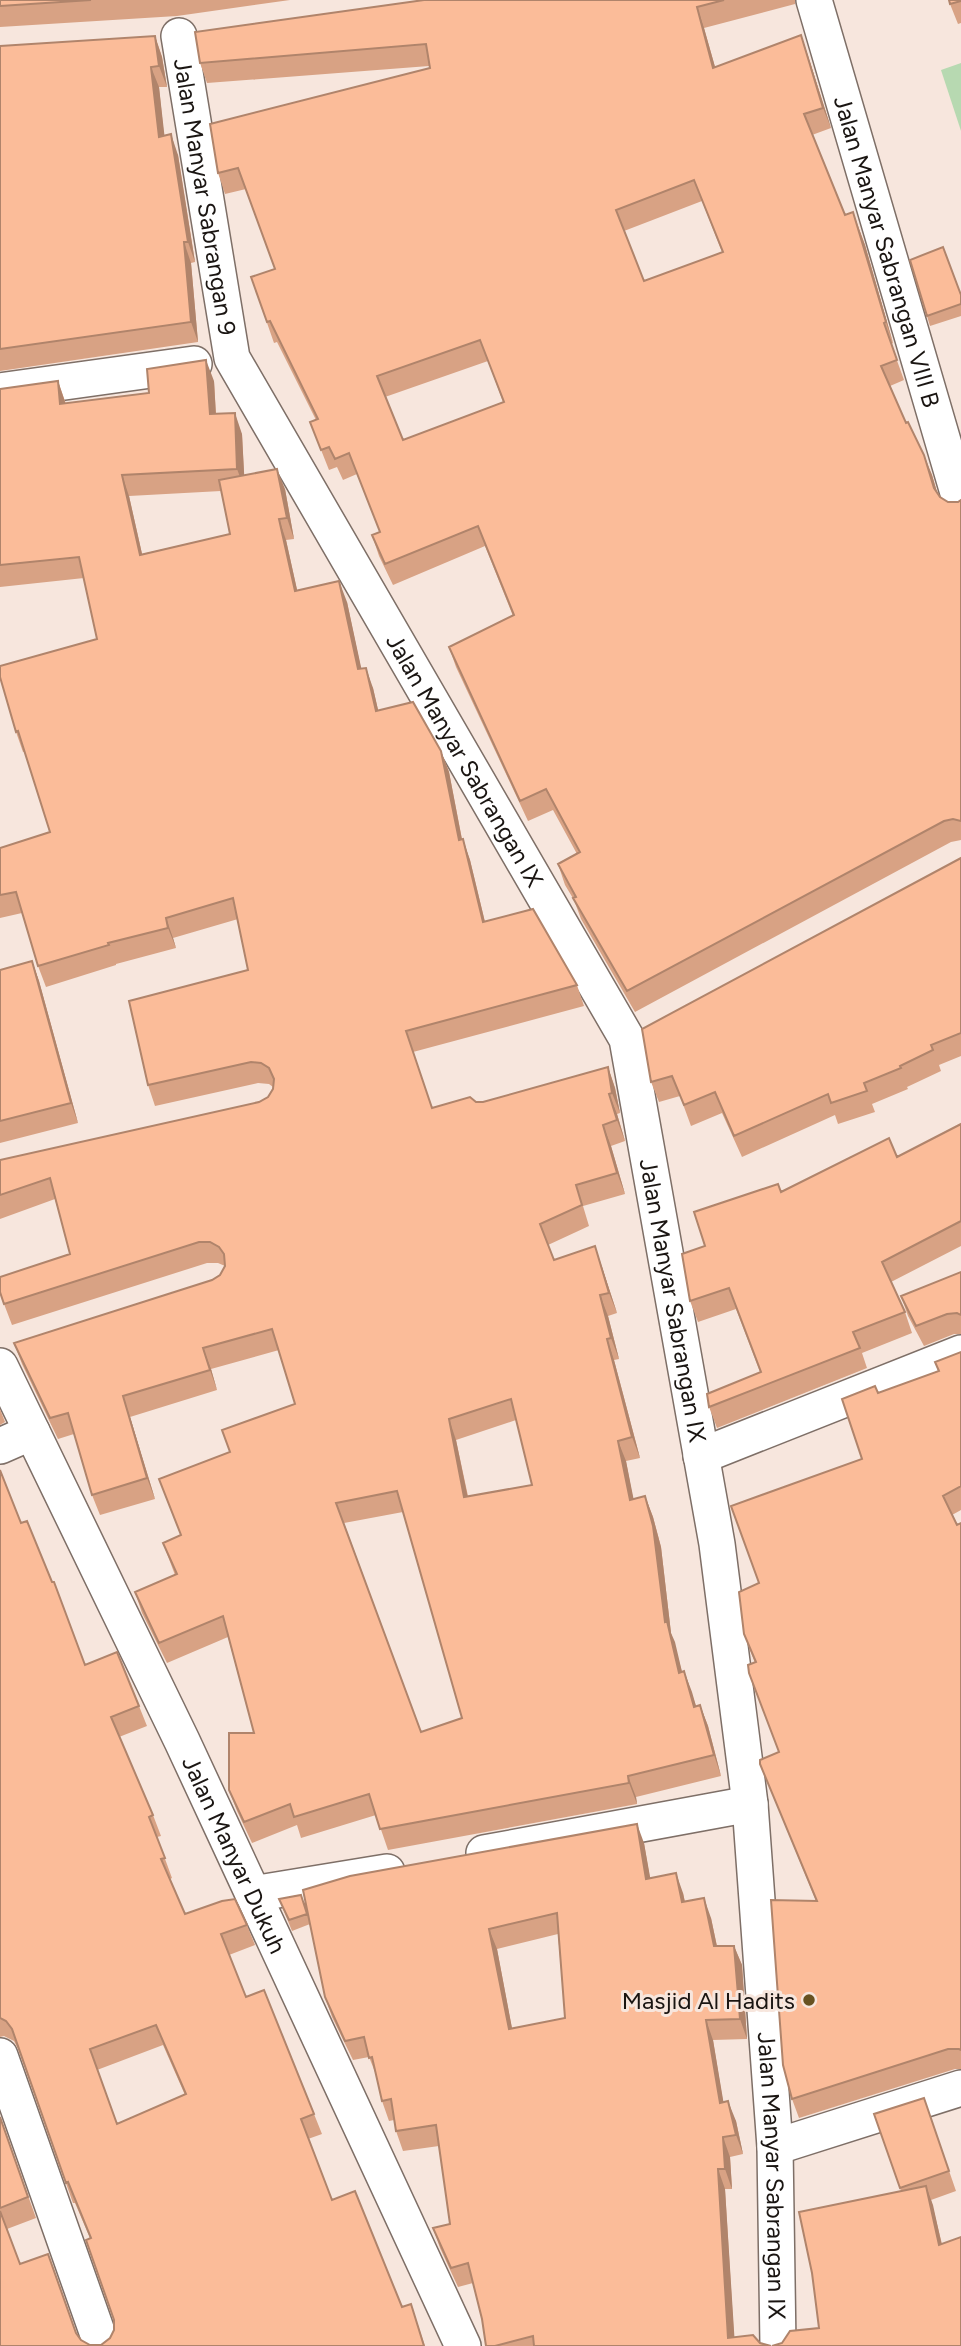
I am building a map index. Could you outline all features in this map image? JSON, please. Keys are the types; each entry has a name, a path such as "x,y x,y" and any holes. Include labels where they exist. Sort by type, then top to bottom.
{"street":[{"name":"Jalan Manyar Sabrangan VIII B","path":"814,0 961,503"},
{"name":"Jalan Manyar Sabrangan 9","path":"179,35 232,358"},
{"path":"0,391 232,358"},
{"name":"Jalan Manyar Sabrangan IX","path":"232,358 638,1033 701,1456 717,1544 750,1804 775,2147 778,2346"},
{"path":"701,1456 961,1353"},
{"name":"Jalan Manyar Dukuh","path":"0,1366 182,1741 464,2346"},
{"path":"0,1446 32,1432"},
{"path":"457,1858 750,1804"},
{"path":"253,1894 417,1866"},
{"path":"0,2056 102,2346"},
{"path":"775,2147 961,2088"}],"green space":[{"path":"961,63 961,131 941,70"}],"building":[{"path":"0,0 91,0 0,6"},
{"path":"424,0 724,0 697,7 713,68 801,35 823,108 804,114 845,215 853,212 897,360 881,366 906,423 908,422 924,455 934,488 940,497 948,502 961,500 961,821 944,821 627,991 573,898 576,897 558,864 580,852 546,789 520,801 449,647 514,615 478,526 385,564 372,535 380,532 349,453 335,459 329,447 321,450 310,422 318,419 270,321 267,322 251,277 275,269 238,168 218,173 210,124 430,68 426,44 200,63 195,32","holes":["694,180 723,252 644,281 616,210","480,340 504,402 403,440 377,376"]},
{"path":"155,36 159,66 151,67 159,137 171,134 188,242 184,242 191,322 0,349 0,46"},
{"path":"943,247 961,295 961,304 927,316 910,260"},
{"path":"206,360 210,414 235,413 237,469 122,475 140,555 230,534 219,480 277,469 287,518 279,519 295,591 339,581 358,669 366,668 376,711 413,702 441,751 459,840 463,839 483,922 533,909 577,985 406,1031 432,1108 470,1097 476,1102 483,1102 608,1067 612,1093 609,1094 617,1120 603,1125 617,1173 576,1185 582,1205 540,1224 554,1260 595,1246 609,1293 600,1295 611,1338 607,1339 632,1437 618,1441 630,1500 645,1496 653,1526 665,1622 667,1621 679,1673 684,1671 694,1707 700,1705 714,1755 628,1776 629,1783 380,1829 369,1794 294,1817 290,1804 244,1822 229,1790 229,1733 254,1733 223,1616 159,1643 135,1592 177,1574 163,1543 181,1535 159,1479 230,1452 222,1430 295,1404 272,1329 203,1348 210,1370 123,1396 147,1478 92,1495 68,1413 50,1418 14,1343 212,1280 220,1275 225,1266 224,1254 219,1247 210,1242 199,1242 4,1304 0,1292 0,1277 70,1254 50,1178 0,1195 0,1160 259,1102 268,1097 273,1089 274,1079 269,1068 261,1063 251,1062 148,1085 129,1001 248,970 233,898 166,918 168,928 108,943 109,945 38,966 16,892 0,895 0,848 50,832 18,731 16,732 0,677 0,666 97,639 79,557 0,565 0,389 58,381 60,404 149,393 147,369","holes":["511,1399 532,1485 464,1497 449,1419","397,1491 462,1718 421,1732 336,1503"]},
{"path":"961,858 961,1033 931,1045 933,1050 900,1066 901,1068 864,1083 867,1091 831,1103 828,1094 734,1136 715,1092 684,1105 672,1076 651,1082 642,1029"},
{"path":"32,961 71,1103 0,1121 0,970"},
{"path":"961,1124 961,1221 882,1262 905,1312 853,1332 860,1348 709,1407 707,1394 761,1372 729,1288 690,1301 682,1254 705,1246 694,1212 778,1184 781,1192 889,1138 897,1157"},
{"path":"961,1272 961,1315 947,1314 916,1326 901,1296"},
{"path":"961,1352 961,1486 943,1496 957,1525 961,1523 961,2050 948,2049 792,2099 783,2065 771,1900 817,1901 760,1764 760,1760 779,1752 749,1673 748,1665 756,1662 744,1634 739,1592 759,1583 731,1506 862,1459 842,1399 875,1386 878,1393 939,1371 935,1362"},
{"path":"0,1470 21,1523 27,1521 54,1582 85,1665 117,1652 139,1706 111,1717 153,1815 149,1817 165,1858 161,1859 185,1914 235,1899 247,1925 221,1934 246,1997 264,1990 314,2114 301,2119 332,2200 355,2191 402,2307 411,2304 424,2346 0,2346 0,2211 20,2264 48,2254 76,2333 81,2340 90,2345 101,2345 110,2338 114,2330 114,2320 86,2240 91,2238 68,2182 66,2183 12,2029 0,2018","holes":["156,2025 186,2094 117,2124 90,2049"]},
{"path":"637,1824 646,1879 676,1873 682,1902 704,1898 714,1946 734,1946 740,2019 706,2020 720,2103 728,2101 736,2135 723,2137 725,2169 718,2169 728,2338 753,2335 760,2343 771,2346 534,2346 533,2336 486,2346 468,2263 451,2268 433,2228 450,2224 436,2125 396,2131 391,2099 382,2101 372,2057 369,2058 364,2037 345,2041 325,1997 303,1890 350,1876","holes":["557,1913 565,2018 509,2029 489,1929"]},
{"path":"301,1895 307,1914 289,1920 279,1899"},
{"path":"924,2098 949,2171 900,2188 874,2114"},
{"path":"0,2117 28,2197 0,2208"},
{"path":"926,2186 939,2245 961,2237 961,2346 772,2346 782,2343 790,2331 819,2328 812,2273 799,2212"}],"place":[{"name":"Masjid Al Hadits","path":"809,2000"}]}
